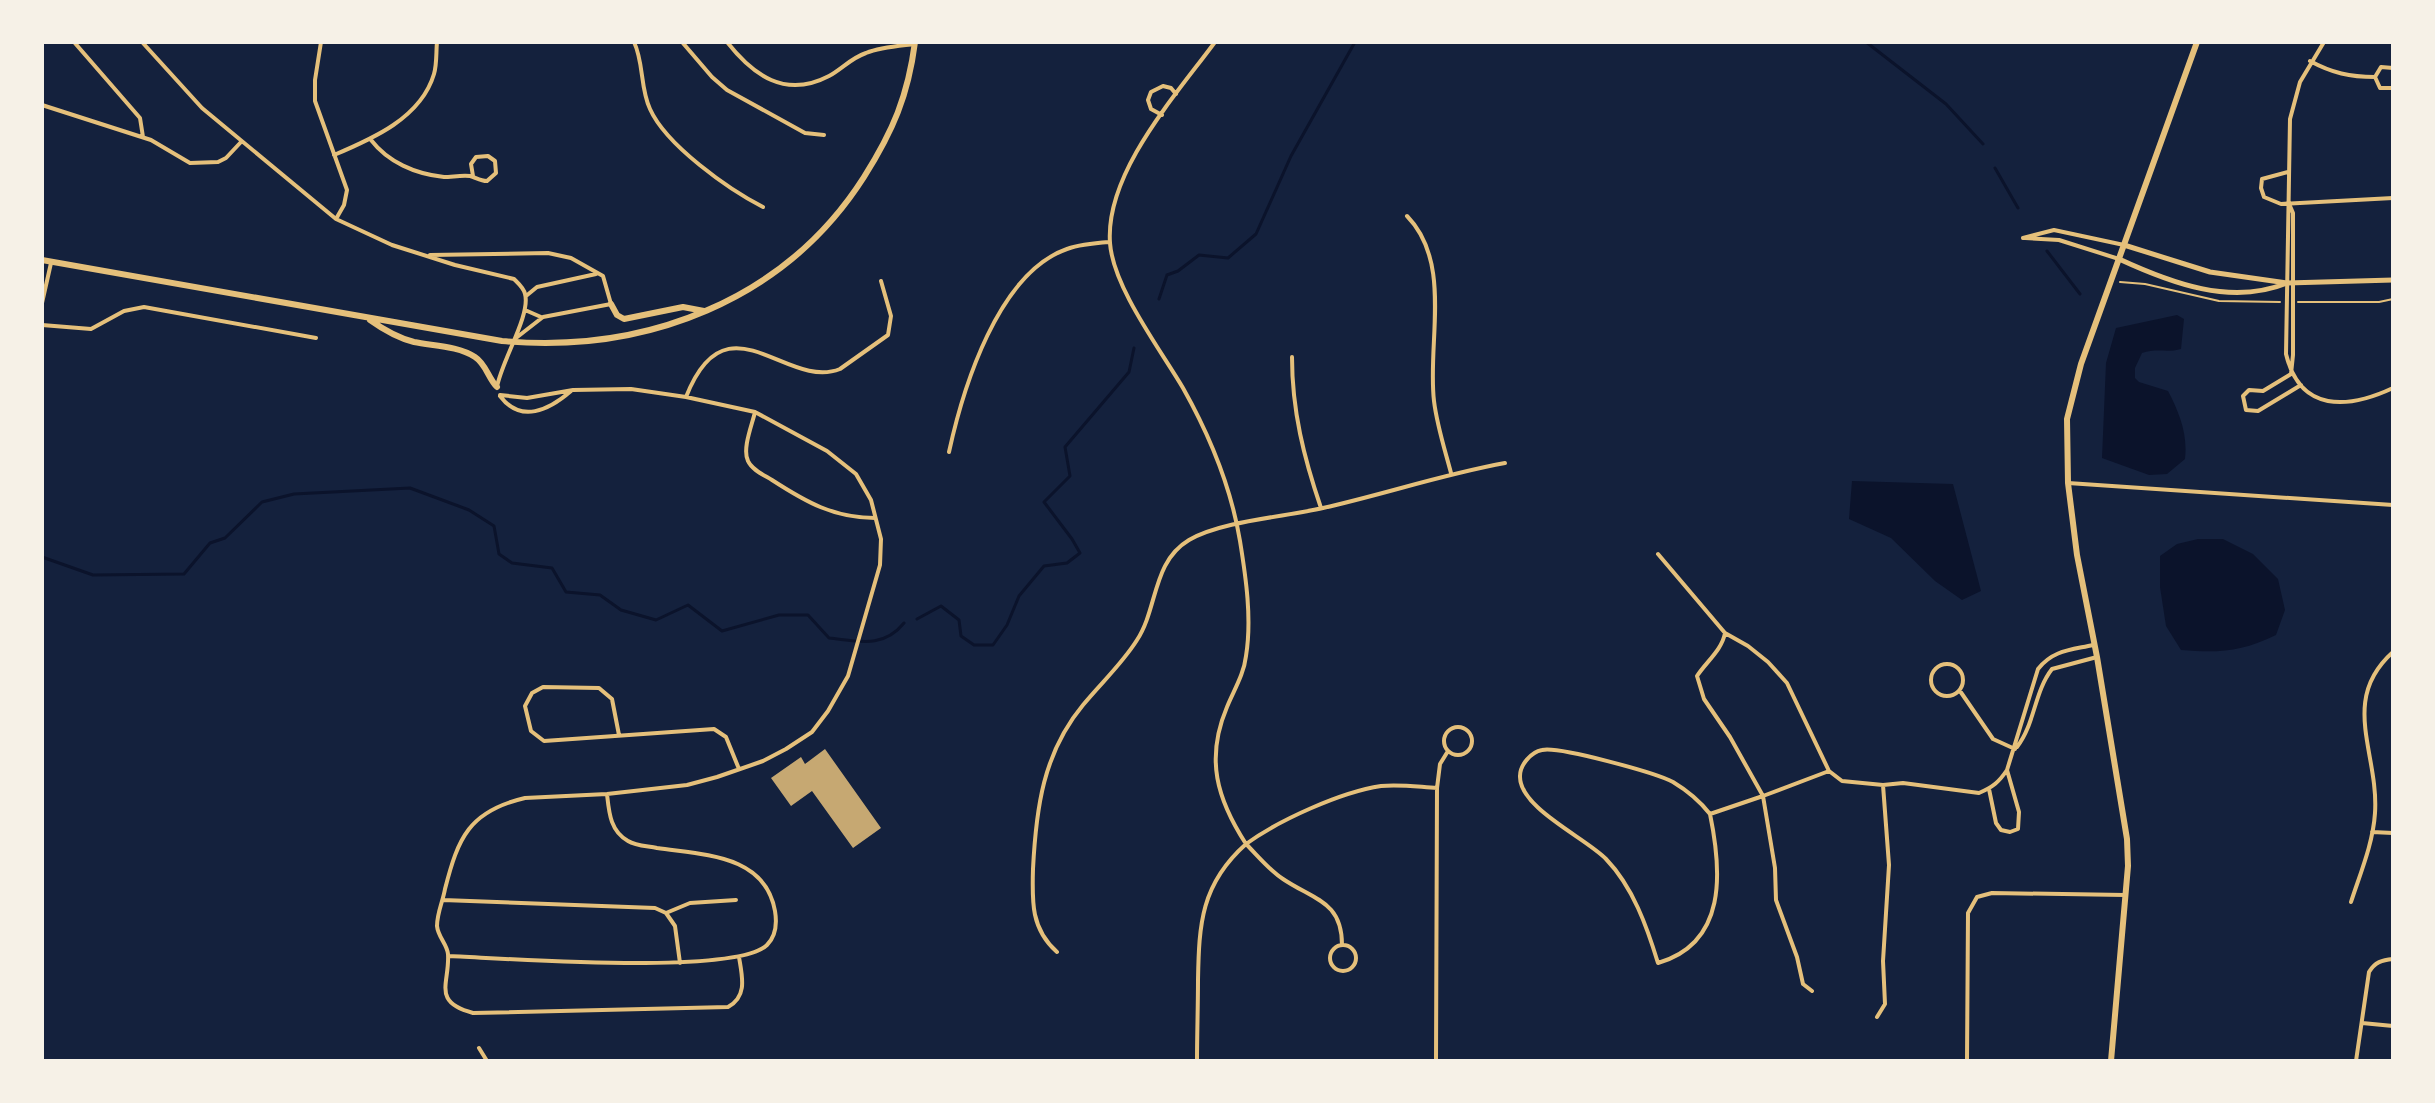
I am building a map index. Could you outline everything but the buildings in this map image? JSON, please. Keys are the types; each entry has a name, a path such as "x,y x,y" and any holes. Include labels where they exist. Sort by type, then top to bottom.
{"main road":[{"path":"2111,1061 2127,895 2127,839 2077,555 2066,437 2070,402 2081,364 2197,42"},
{"path":"42,260 511,342 559,344 617,338 656,329 704,311 753,286 795,258 835,217 867,172 897,119 912,69 915,43"},
{"path":"611,304 617,315 624,319 683,307 704,311"},
{"path":"367,317 384,330 411,341 459,350 472,356 480,361 499,391"}],"street":[{"path":"74,42 140,118 143,137"},
{"path":"142,42 202,108 336,219 373,238 455,265 508,276 521,287 526,296 525,310 499,372 499,391 508,406 532,411 556,404 573,390"},
{"path":"314,42 321,44 315,101 347,190 344,205 336,219"},
{"path":"334,155 371,140 400,122 429,85 435,69 437,42"},
{"path":"634,42 646,98 657,120 719,182 763,207"},
{"path":"682,42 727,90 805,133 824,135"},
{"path":"727,42 757,74 785,84 821,79 866,53 915,43"},
{"path":"1215,42 1122,177 1114,205 1110,242 1116,271 1215,452 1237,525 1244,566 1248,643 1240,677 1220,725 1215,762 1220,796 1229,818 1246,844 1282,879 1330,907 1341,925 1342,945"},
{"path":"2324,42 2310,61 2294,99 2290,119 2290,283 2286,354 2291,374 2316,396 2342,404 2372,398 2393,388"},
{"path":"2310,61 2344,76 2375,77"},
{"path":"2375,77 2381,67 2393,68"},
{"path":"2375,77 2380,88 2393,88"},
{"path":"1162,115 1154,112 1149,105 1151,92 1163,86 1171,88 1177,95"},
{"path":"42,105 143,137 182,159 205,164 226,158 241,142"},
{"path":"371,140 381,153 411,169 441,177 473,176 479,181 491,179 497,169 495,161 488,156 476,157 471,164 473,176"},
{"path":"2288,172 2265,177 2260,183 2264,197 2281,204 2393,198"},
{"path":"1407,216 1422,236 1432,274 1434,403 1451,473"},
{"path":"2290,283 2263,292 2202,289 2158,277 2119,259 2059,240 2023,238 2054,230 2102,239 2210,272 2290,283 2393,280"},
{"path":"949,452 967,381 1010,296 1033,269 1065,250 1110,242"},
{"path":"427,255 564,255 598,273 606,281 611,304 543,317 511,342"},
{"path":"42,303 51,263"},
{"path":"526,296 537,287 598,273"},
{"path":"686,397 705,363 736,349 759,351 811,372 840,369 888,335 891,316 881,281"},
{"path":"42,325 91,329 124,311 144,307 316,338"},
{"path":"525,310 543,317"},
{"path":"1292,357 1296,421 1321,508"},
{"path":"2291,374 2263,391 2253,389 2246,392 2246,410 2258,411 2301,385"},
{"path":"499,391 527,398 573,390 631,389 755,412 805,437 844,463 866,488 876,518 881,554 877,575 848,676 826,716 812,732 786,749 739,769 687,785 607,794 525,798 489,811 460,841 452,859 437,924 448,956 445,989 454,1006 489,1014 728,1007 736,1002 742,989 739,957"},
{"path":"2263,391 2270,403"},
{"path":"755,412 747,460 756,470 818,509 845,516 876,518"},
{"path":"1057,952 1044,941 1032,895 1039,795 1050,761 1071,721 1138,639 1158,580 1170,557 1186,542 1200,535 1321,508 1451,473 1505,463"},
{"path":"2068,483 2393,505"},
{"path":"1658,554 1725,633 1768,662 1787,683 1829,771 1842,781 1883,785 1903,783 1979,793 1989,789 1998,784 2007,770 2038,669 2045,660 2062,651 2095,644"},
{"path":"1725,633 1723,644 1697,676 1704,699 1730,737 1763,796 1775,868 1776,900 1797,957 1803,984 1812,991"},
{"path":"2351,902 2372,832 2375,802 2364,702 2370,678 2393,652"},
{"path":"2015,749 2027,734 2052,669 2097,657"},
{"path":"1960,691 1951,696 1936,693 1930,679 1934,670 1944,664 1959,669 1963,680 1960,691 1993,739 2015,749"},
{"path":"619,735 612,699 599,688 537,689 527,699 527,723 537,737 552,741 714,729 726,737 739,769"},
{"path":"1459,727 1468,731 1472,743 1468,751 1456,755 1448,751 1444,743 1446,733 1459,727"},
{"path":"1541,750 1563,751 1670,781 1695,796 1710,814 1716,842 1716,882 1711,920 1695,944 1678,957 1658,963 1643,918 1624,883 1606,859 1546,814 1525,794 1520,777 1525,760 1541,750"},
{"path":"1436,1061 1437,788 1440,764 1448,751"},
{"path":"1989,789 1996,823 2001,830 2010,832 2018,829 2019,812 2007,770"},
{"path":"1710,814 1829,771"},
{"path":"1877,1017 1885,1004 1883,961 1889,865 1883,785"},
{"path":"1197,1061 1198,936 1203,910 1215,879 1233,856 1277,823 1369,788 1437,788"},
{"path":"448,956 680,963 739,957 764,947 775,929 773,903 758,877 743,865 726,859 628,841 612,824 607,794"},
{"path":"2372,832 2393,833"},
{"path":"1967,1061 1968,913 1977,897 1992,893 2127,895"},
{"path":"443,900 655,908 666,913 675,926 680,963"},
{"path":"666,913 690,903 736,900"},
{"path":"1342,945 1351,948 1355,955 1354,964 1344,971 1336,969 1330,959 1332,951 1342,945"},
{"path":"2356,1061 2366,978 2373,966 2382,960 2393,959"},
{"path":"2362,1023 2393,1026"},
{"path":"479,1048 487,1061"}],"water":[{"path":"2177,315 2184,319 2181,349 2142,353 2135,368 2135,378 2168,391 2182,424 2185,459 2167,474 2149,475 2102,458 2106,363 2116,328"},
{"path":"1852,481 1953,484 1981,591 1962,600 1935,581 1891,538 1849,519"},
{"path":"2198,539 2223,539 2253,554 2278,579 2285,610 2276,635 2230,650 2181,650 2166,626 2160,587 2160,556 2177,544"}],"waterway":[{"path":"1159,299 1167,275 1178,271 1199,255 1228,258 1256,234 1291,156 1355,42"},
{"path":"1866,42 1946,104 1983,144"},
{"path":"1995,168 2018,208"},
{"path":"2047,251 2080,294"},
{"path":"917,619 941,606 959,620 961,636 974,645 993,645 1007,625 1019,596 1044,566 1067,563 1080,553 1044,502 1070,476 1065,447 1129,372 1134,348"},
{"path":"42,557 93,575 184,574 210,543 225,538 262,502 294,494 410,488 469,510 494,526 499,554 512,563 552,568 566,592 600,595 621,610 656,620 688,605 722,631 779,615 808,615 829,638 860,641 888,637 904,623"}]}
